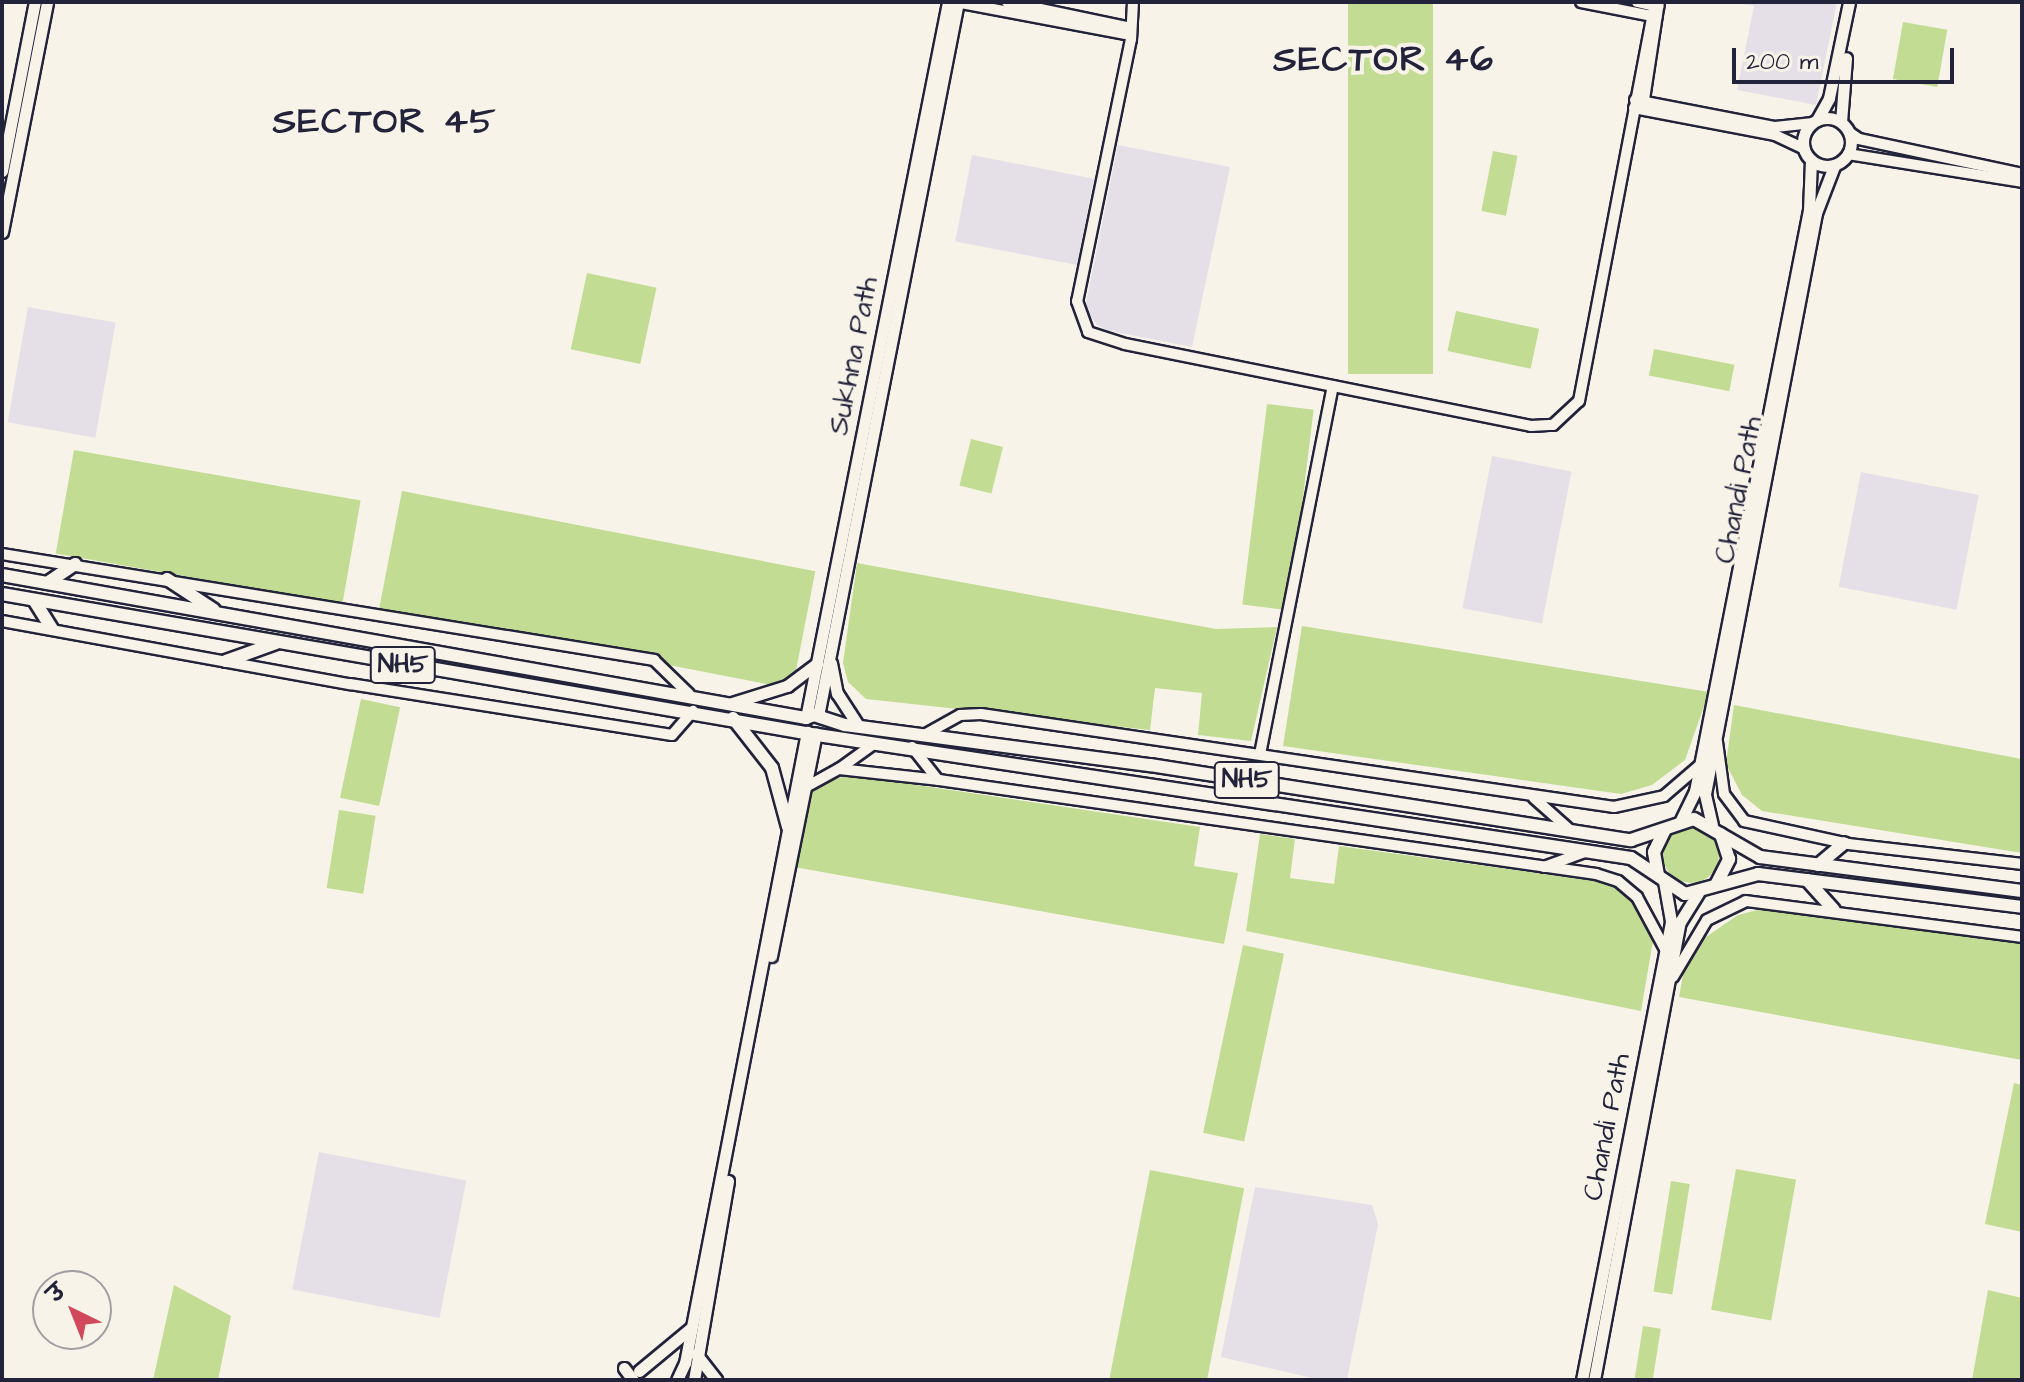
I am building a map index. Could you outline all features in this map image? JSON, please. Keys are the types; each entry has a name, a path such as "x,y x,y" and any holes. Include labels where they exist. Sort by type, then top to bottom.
{"highway":[{"path":"47,583 75,564"},
{"name":"NH5","path":"2,575 689,694 877,742 1638,860 1681,893 1698,893"},
{"path":"167,579 224,615"},
{"name":"NH5","path":"2,594 276,643 733,718 924,735 1631,840 1676,823"},
{"path":"34,600 52,629"},
{"path":"226,661 276,643"},
{"path":"733,718 772,768 788,827"},
{"path":"1662,880 1654,852 1676,823 1714,827 1760,857 2022,891"},
{"path":"1713,887 1729,859 1714,827"},
{"path":"1818,865 1844,843"},
{"path":"1698,893 1758,874 2022,907"},
{"path":"1807,880 1834,910"}],"main road":[{"path":"2,171 35,2"},
{"path":"2,232 47,2"},
{"name":"Sukhna Path","path":"812,725 818,662 948,2"},
{"name":"Sukhna Path","path":"812,725 830,655 957,2"},
{"path":"1849,2 1829,98 1803,148 1811,161 1834,166 1848,154 1849,132 1841,122 1844,64 1857,2"},
{"path":"1815,121 1841,122"},
{"name":"Chandi Path","path":"1676,823 1700,765 1809,210 1811,161"},
{"name":"Chandi Path","path":"1714,827 1705,794 1816,213 1834,166"},
{"path":"830,655 837,693 859,727"},
{"path":"732,703 787,686 818,662"},
{"path":"686,1378 696,1354 806,787 812,725"},
{"path":"686,1378 692,1326 788,827 812,725"},
{"name":"Chandi Path","path":"1582,1380 1671,921 1662,880"},
{"name":"Chandi Path","path":"1594,1380 1680,922 1698,893"},
{"path":"624,1368 636,1375 673,1348 692,1326"},
{"path":"696,1354 716,1380"}],"street":[{"path":"957,2 1129,33"},
{"path":"1007,2 1129,33"},
{"path":"1133,2 1077,301 1088,332 1531,426 1553,425 1566,418 1579,401 1656,8"},
{"path":"1129,33 1139,2"},
{"path":"1581,2 1656,8"},
{"path":"1637,2 1656,8"},
{"path":"1639,105 1775,127 1815,121"},
{"path":"1639,105 1775,135 1803,148"},
{"path":"1849,132 1859,139 2022,174"},
{"path":"1848,154 2022,182"},
{"path":"1260,754 1333,386"},
{"path":"2,554 654,660 689,694"},
{"path":"2,621 672,735 693,711"},
{"path":"924,735 960,715 981,714 1533,797 1635,806 1672,791 1700,765"},
{"path":"1716,736 1724,794 1744,821 1844,843 2022,864"},
{"path":"806,787 839,769 877,742"},
{"path":"912,747 938,780"},
{"path":"839,769 938,780 1618,881 1654,921 1665,949"},
{"path":"1533,797 1571,830"},
{"path":"1538,869 1586,851"},
{"path":"1665,998 1689,945 1722,909 1761,900 2022,937"}],"shaded area":[{"path":"1733,2 1837,2 1816,105 1737,90 1754,6"},
{"path":"1118,145 1230,167 1192,347 1110,331 1097,325 1085,308"},
{"path":"972,155 1094,179 1077,265 955,241"},
{"path":"28,307 116,322 95,438 8,422"},
{"path":"1492,456 1572,471 1542,624 1462,608"},
{"path":"1861,472 1979,495 1956,610 1839,587"},
{"path":"319,1152 466,1181 440,1318 292,1289"},
{"path":"1255,1187 1372,1205 1378,1224 1347,1380 1321,1380 1221,1357"}],"green space":[{"path":"1348,2 1433,2 1433,374 1348,374"},
{"path":"1903,22 1947,30 1937,87 1893,79"},
{"path":"1493,151 1518,156 1506,216 1481,211"},
{"path":"587,273 656,288 640,364 571,349"},
{"path":"1456,311 1539,329 1531,369 1447,351"},
{"path":"1654,349 1734,365 1729,391 1649,376"},
{"path":"1267,404 1314,410 1289,610 1242,604"},
{"path":"971,439 1003,447 991,494 959,486"},
{"path":"74,450 361,501 342,604 56,553"},
{"path":"402,491 815,571 792,689 379,609"},
{"path":"857,563 1216,629 1277,627 1251,741 1198,735 1202,693 1155,688 1150,730 866,699 848,682 843,663"},
{"path":"1302,626 1709,692 1685,760 1652,785 1621,794 1283,746"},
{"path":"361,699 400,707 379,806 340,798"},
{"path":"1734,705 2022,759 2022,853 1762,811 1742,795 1726,764"},
{"path":"849,775 1200,827 1194,866 1238,873 1224,944 794,867 809,796 823,783"},
{"path":"339,810 376,816 363,894 327,888"},
{"path":"1691,827 1711,835 1719,855 1711,875 1691,883 1671,875 1663,855 1671,835"},
{"path":"1260,834 1295,839 1290,878 1334,884 1339,846 1611,883 1634,899 1654,935 1641,1011 1246,931"},
{"path":"1769,907 2022,943 2022,1060 1679,997 1685,964 1703,939 1738,915"},
{"path":"1243,945 1284,954 1244,1142 1203,1133"},
{"path":"2014,1083 2022,1085 2022,1232 1985,1224"},
{"path":"1736,1169 1796,1180 1771,1320 1711,1310"},
{"path":"1150,1170 1244,1188 1207,1380 1109,1380"},
{"path":"1671,1181 1690,1184 1672,1295 1653,1292"},
{"path":"174,1285 231,1316 218,1380 153,1380"},
{"path":"1988,1290 2022,1298 2022,1380 1972,1380"},
{"path":"1643,1326 1661,1329 1653,1380 1634,1380"}],"district":[{"name":"SECTOR 46","path":"1384,60"},
{"name":"SECTOR 45","path":"385,122"}]}
